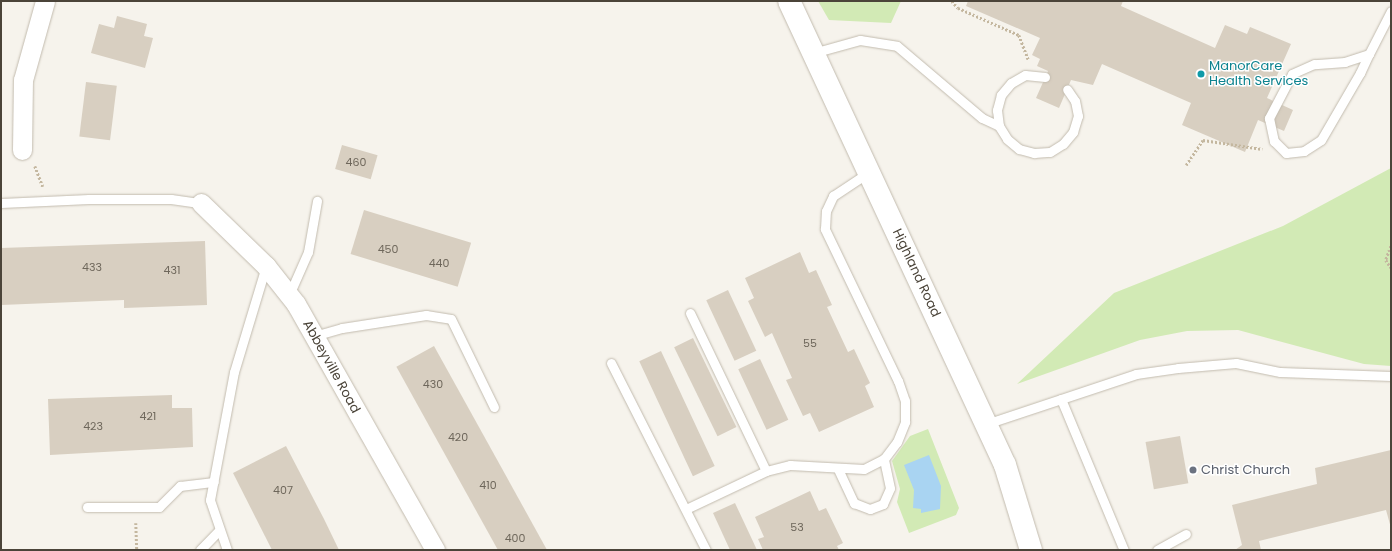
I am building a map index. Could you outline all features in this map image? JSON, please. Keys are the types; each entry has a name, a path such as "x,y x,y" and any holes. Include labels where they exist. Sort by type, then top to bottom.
{"street":[{"path":"22,150 23,80 45,1"},
{"name":"Highland Road","path":"789,1 1005,465 1031,550"},
{"name":"Abbeyville Road","path":"201,203 266,266 289,295 314,336 435,550"}],"lane":[{"path":"1369,54 1344,62 1314,64 1292,74 1269,118 1278,146 1286,153 1304,151 1321,140 1369,54 1391,12"},
{"path":"813,53 860,40 897,46 982,118 999,126"},
{"path":"1042,76 1025,75 1011,83 1001,95 997,110 999,126 1007,139 1019,149 1034,153 1050,152 1063,144 1073,132 1076,109 1067,89"},
{"path":"686,509 766,471 790,465 838,469 864,469 884,459 898,442 905,422 905,401 825,229 826,211 833,196 869,172"},
{"path":"1,203 171,199 201,203"},
{"path":"289,295 308,252 317,201"},
{"path":"226,550 210,500 234,372 266,266"},
{"path":"690,313 766,471"},
{"path":"314,336 342,328 426,315 451,319 494,407"},
{"path":"611,363 706,550"},
{"path":"986,424 1136,374 1236,363 1280,372 1391,376"},
{"path":"1061,399 1124,550"},
{"path":"838,469 854,503 870,509 883,504 890,488 884,459"},
{"path":"87,507 159,507 180,486 214,482"},
{"path":"200,550 219,530"},
{"path":"1157,550 1186,534"}],"path":[{"path":"952,1 958,8 1019,35 1024,53 1042,76"},
{"path":"1186,165 1203,140 1249,150 1278,146"},
{"path":"22,150 42,175 46,201"},
{"path":"1391,246 1386,260 1391,268"},
{"path":"136,534 137,550"}],"green space":[{"path":"818,1 901,1 891,23 829,20"},
{"path":"1391,168 1391,366 1364,364 1238,330 1187,331 1140,340 1017,384 1114,293 1283,226"},
{"path":"928,429 959,508 956,515 909,533 897,502 900,489 892,461 910,436"}],"water":[{"path":"929,455 941,486 940,509 921,513 921,509 913,508 914,490 904,465"}],"building":[{"name":"ManorCare Health Services","path":"968,1 1123,1 1121,6 1215,48 1225,25 1247,34 1250,27 1291,44 1267,98 1293,110 1284,131 1258,120 1245,152 1182,125 1191,103 1102,64 1093,85 1071,80 1059,108 1036,98 1048,71 1037,66 1040,59 1032,55 1040,38 966,6"},
{"path":"117,16 147,24 144,36 153,38 145,68 91,53 99,24 114,28"},
{"path":"86,82 117,86 110,140 79,137"},
{"path":"342,145 378,155 371,179 335,169"},
{"path":"364,210 471,243 458,287 351,254"},
{"path":"205,241 207,305 124,308 124,300 1,305 1,248"},
{"path":"800,252 809,273 816,270 832,305 827,307 848,352 854,349 870,383 865,386 874,407 819,432 810,413 803,416 786,380 792,378 772,333 765,337 748,301 754,298 745,278"},
{"path":"728,290 756,351 735,361 706,300"},
{"path":"693,338 736,427 718,436 674,347"},
{"path":"434,346 547,550 498,550 396,367"},
{"path":"661,351 715,466 693,476 639,361"},
{"path":"760,359 788,420 767,430 738,369"},
{"path":"172,395 172,408 192,408 193,447 50,455 48,399"},
{"path":"1180,436 1188,483 1154,489 1146,442"},
{"path":"286,446 339,550 272,550 233,473"},
{"path":"1391,450 1391,528 1386,510 1259,541 1261,550 1235,550 1242,545 1232,505 1317,484 1315,468"},
{"path":"810,491 819,511 826,508 843,543 837,546 839,550 763,550 758,539 764,537 755,517"},
{"path":"735,503 757,550 730,550 713,513"}],"place":[{"name":"ManorCare Health Services","path":"1201,74"},
{"name":"Christ Church","path":"1193,470"}]}
